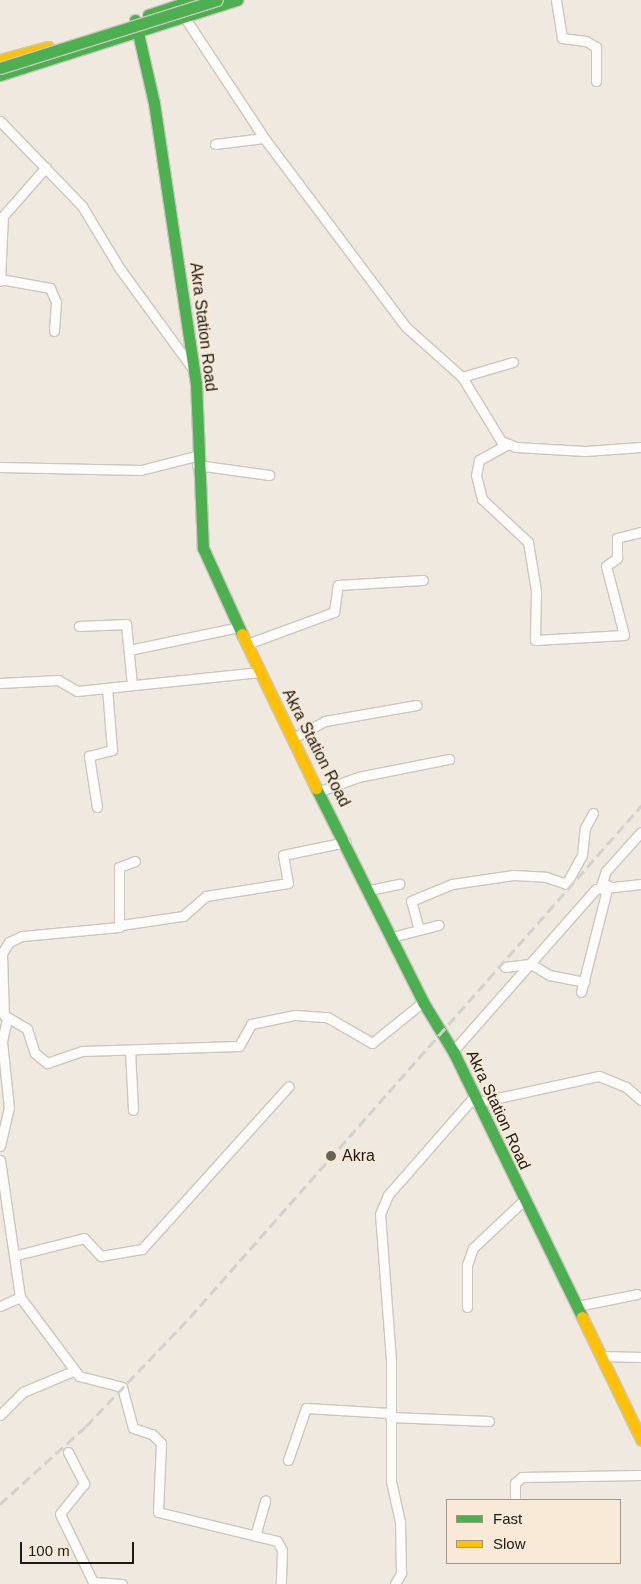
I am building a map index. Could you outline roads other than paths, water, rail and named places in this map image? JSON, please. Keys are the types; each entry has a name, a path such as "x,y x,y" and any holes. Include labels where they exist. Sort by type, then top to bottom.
{"main road":[{"path":"0,60 135,20 193,0"},
{"path":"0,68 217,0"},
{"path":"0,74 139,34 237,0"},
{"path":"169,8 180,20"},
{"name":"Akra Station Road","path":"135,20 156,112 194,371 197,460 203,548 260,672 370,890 423,1002 453,1051 474,1100 641,1439"}],"street":[{"path":"556,0 562,38 586,41 596,47 596,81"},
{"path":"180,20 264,138 406,327 462,377 495,435 508,444 585,452 641,448"},
{"path":"0,121 82,206 120,269 194,371"},
{"path":"216,144 264,138"},
{"path":"46,167 3,216 0,280 50,288 56,302 54,331"},
{"path":"462,377 513,362"},
{"path":"508,444 479,460 476,475 482,498 528,542 537,641 624,635 606,566 617,558 617,538 641,532"},
{"path":"0,467 141,470 197,460 269,475"},
{"path":"247,644 334,612 338,585 423,580"},
{"path":"79,626 126,624 132,685"},
{"path":"129,650 239,627"},
{"path":"0,683 58,680 71,690 260,672"},
{"path":"97,807 89,756 112,750 107,688"},
{"path":"293,738 325,721 417,705"},
{"path":"320,791 358,776 449,759"},
{"path":"419,930 411,901 452,884 513,875 546,877 566,884 582,855 585,828 594,813"},
{"path":"580,992 584,982 606,871 641,832"},
{"path":"0,1146 8,1108 2,1041 7,1020 1,955 9,942 22,936 183,916 206,896 288,883 282,855 346,842"},
{"path":"122,925 119,867 134,861"},
{"path":"370,890 398,884"},
{"path":"453,1051 604,885 641,884"},
{"path":"392,937 438,925"},
{"path":"505,967 531,964 549,974 584,982"},
{"path":"7,1020 27,1029 35,1053 47,1063 82,1051 239,1046 251,1024 295,1015 327,1017 372,1043 423,1002"},
{"path":"130,1050 133,1110"},
{"path":"395,1584 401,1573 401,1551 390,1481 390,1415 382,1206 474,1100 599,1076 626,1087 641,1100"},
{"path":"17,1255 84,1238 101,1256 142,1249 289,1086"},
{"path":"0,1160 17,1255 20,1297 73,1370 89,1380 122,1387 133,1428 152,1434 162,1443 157,1509 162,1516 255,1536 281,1544 280,1584"},
{"path":"467,1308 467,1265 473,1248 524,1200"},
{"path":"576,1306 637,1294"},
{"path":"0,1306 20,1297"},
{"path":"600,1356 641,1357"},
{"path":"0,1415 23,1392 73,1370"},
{"path":"288,1460 306,1408 489,1421"},
{"path":"68,1452 84,1484 60,1514 93,1582 122,1584"},
{"path":"516,1499 515,1483 522,1477 641,1475"},
{"path":"255,1536 265,1500"}],"railway":[{"path":"0,1504 86,1426 190,1317 641,806"}],"place":[{"name":"Akra","path":"331,1156"}]}
